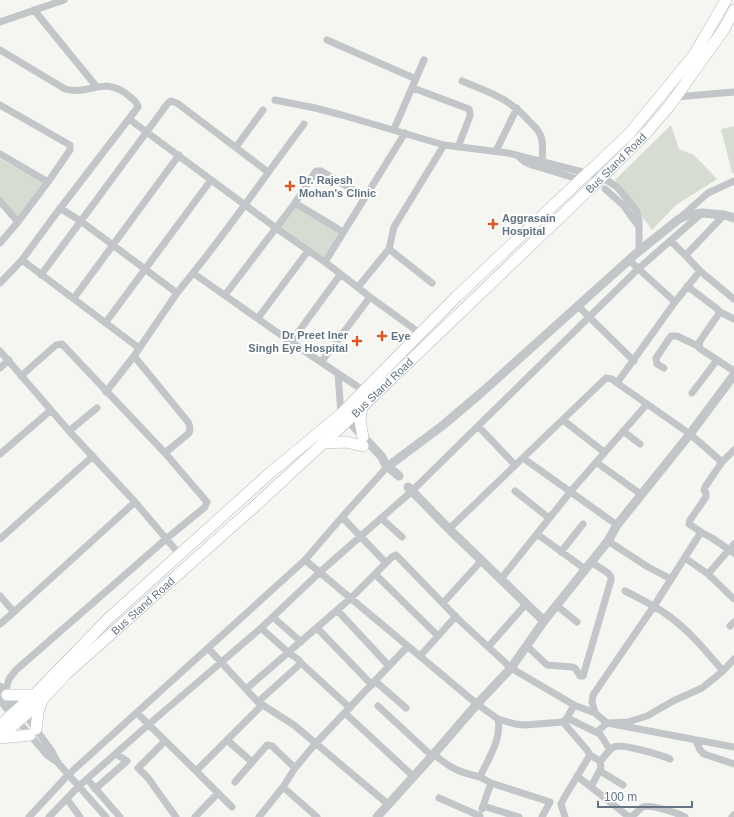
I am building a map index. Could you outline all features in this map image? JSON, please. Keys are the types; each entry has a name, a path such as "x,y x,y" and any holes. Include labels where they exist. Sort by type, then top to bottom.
{"main road":[{"name":"Bus Stand Road","path":"0,738 19,714 66,674 324,443 364,391 456,297 629,134 694,55 726,0"},
{"name":"Bus Stand Road","path":"37,698 108,618 270,473 344,417 362,407 602,177 647,132 675,98 724,29 734,10"},
{"path":"324,443 363,441 360,421 362,407"},
{"path":"0,738 33,732 38,712 37,698 3,693"},
{"name":"Bus Stand Road","path":"0,725 19,714"}],"street":[{"path":"0,22 64,0"},
{"path":"34,10 96,86"},
{"path":"327,40 416,79"},
{"path":"0,50 65,89 76,91 96,86 116,88 135,101 138,107 22,260 0,283"},
{"path":"394,129 424,60"},
{"path":"462,81 499,96 517,108 540,134 542,142 542,162"},
{"path":"413,88 469,110 470,116 458,147"},
{"path":"675,98 734,92"},
{"path":"275,100 315,108 394,129 444,145 508,153 542,162 583,177"},
{"path":"41,275 82,222 168,103 174,101 268,172"},
{"path":"0,105 70,145 70,150 48,182 0,244"},
{"path":"496,151 517,108"},
{"path":"236,147 264,110"},
{"path":"129,119 324,262 340,276 421,334"},
{"path":"106,392 134,356 178,292 246,205 268,172 304,124"},
{"path":"324,262 405,133"},
{"path":"358,288 389,249 394,227 444,145"},
{"path":"0,154 48,182"},
{"path":"74,298 179,155"},
{"path":"518,156 523,161 532,165 583,177 602,177 617,186 636,210 638,215 639,251"},
{"path":"225,295 295,203 313,173 318,171 365,197"},
{"path":"106,322 211,180"},
{"path":"29,817 69,774 305,560 386,466 442,426 481,394 630,261 639,251 679,219 708,193 734,181"},
{"path":"605,189 624,205 639,227"},
{"path":"0,201 18,222"},
{"path":"295,203 343,232"},
{"path":"60,208 82,222 178,292"},
{"path":"679,219 688,215 702,213 724,215 734,218"},
{"path":"51,816 79,786 221,661 261,628 320,572 381,518 478,426 568,337 591,317 638,269 702,213"},
{"path":"687,257 687,252 724,215"},
{"path":"670,241 700,271 734,299"},
{"path":"389,249 432,283"},
{"path":"258,318 308,251"},
{"path":"22,260 139,348"},
{"path":"630,261 675,302"},
{"path":"618,383 675,302 700,271"},
{"path":"193,273 364,391"},
{"path":"291,342 340,276"},
{"path":"687,286 720,312 734,319"},
{"path":"322,361 370,297"},
{"path":"578,306 591,317 634,361"},
{"path":"698,346 720,312"},
{"path":"664,368 657,364 656,358 671,336 678,336 698,346 734,371"},
{"path":"21,376 59,344 65,346 106,392 165,453 207,502 206,507 166,539 16,670 11,675 3,693 33,732 47,755 58,762 106,817"},
{"path":"0,351 69,431 135,502 180,555"},
{"path":"134,356 190,426 191,430 189,433 165,453"},
{"path":"0,368 9,360"},
{"path":"692,393 717,360"},
{"path":"377,817 477,704 511,668 556,605 608,541 617,525 690,434 734,374"},
{"path":"341,375 344,417 363,441 382,457 386,466 398,476"},
{"path":"449,529 606,378 612,379 618,383 690,434 722,462"},
{"path":"501,579 571,491 647,404"},
{"path":"69,431 97,408"},
{"path":"0,454 51,410"},
{"path":"563,420 604,452"},
{"path":"478,426 515,465"},
{"path":"623,431 640,444"},
{"path":"708,574 732,549 691,526 689,522 706,497 704,486 722,462 734,450"},
{"path":"0,539 93,456"},
{"path":"523,458 617,525"},
{"path":"596,462 642,495"},
{"path":"410,489 544,621"},
{"path":"515,490 550,518"},
{"path":"0,624 135,502"},
{"path":"342,516 386,563"},
{"path":"381,518 402,537"},
{"path":"561,552 583,524"},
{"path":"595,713 592,702 593,695 654,606 701,532"},
{"path":"527,646 546,664 572,667 580,676 583,676 611,577 608,573 561,552 537,534"},
{"path":"608,541 648,567 671,579"},
{"path":"246,689 351,598 394,555 396,555 456,616 511,668 574,705 595,713 607,723 734,747"},
{"path":"685,558 708,574 734,599"},
{"path":"305,560 477,704 498,719 515,724 526,725 565,720 597,732 610,750"},
{"path":"444,603 482,560"},
{"path":"375,574 438,636"},
{"path":"625,592 654,606 685,629 723,671"},
{"path":"0,596 14,612"},
{"path":"488,647 526,604"},
{"path":"556,605 577,622"},
{"path":"337,610 389,666"},
{"path":"420,656 456,616"},
{"path":"273,617 301,642"},
{"path":"261,628 300,662 414,777"},
{"path":"317,628 373,683 406,708"},
{"path":"259,817 295,768 316,743 408,646"},
{"path":"208,648 260,703 294,725 389,805"},
{"path":"597,732 607,723 628,722 647,716 673,701 702,688 723,671 734,659"},
{"path":"196,771 227,740 260,703 298,666 300,662"},
{"path":"565,720 574,705"},
{"path":"378,706 433,755 454,769 480,777 491,783 550,802 562,804"},
{"path":"137,713 232,807"},
{"path":"480,777 498,737 498,719"},
{"path":"565,720 590,755 600,761"},
{"path":"227,740 252,762"},
{"path":"165,741 138,768 148,778 176,817"},
{"path":"696,741 700,750 704,754 734,764"},
{"path":"235,782 265,745 269,744 295,768"},
{"path":"600,761 613,747 620,746 670,759"},
{"path":"95,789 127,761 116,754"},
{"path":"565,817 562,804 590,755"},
{"path":"591,787 600,771 600,761"},
{"path":"600,771 623,785"},
{"path":"577,776 630,817 634,816 642,807 646,806 665,810 684,817"},
{"path":"87,779 120,817"},
{"path":"439,798 479,816 491,783"},
{"path":"283,786 317,817"},
{"path":"195,817 218,794"},
{"path":"67,798 80,817"},
{"path":"542,817 550,802"},
{"path":"483,806 519,817"}],"shaded area":[{"path":"671,125 679,149 694,155 717,179 676,205 652,230 615,180"},
{"path":"734,126 734,173 732,173 721,129"},
{"path":"0,159 44,183 18,218 0,197"},
{"path":"296,205 340,231 324,257 281,227"}],"place":[{"name":"Dr. Rajesh Mohan's Clinic","path":"290,186"},
{"name":"Aggrasain Hospital","path":"493,224"},
{"name":"Eye","path":"382,336"},
{"name":"Dr Preet Iner Singh Eye Hospital","path":"357,341"}]}
